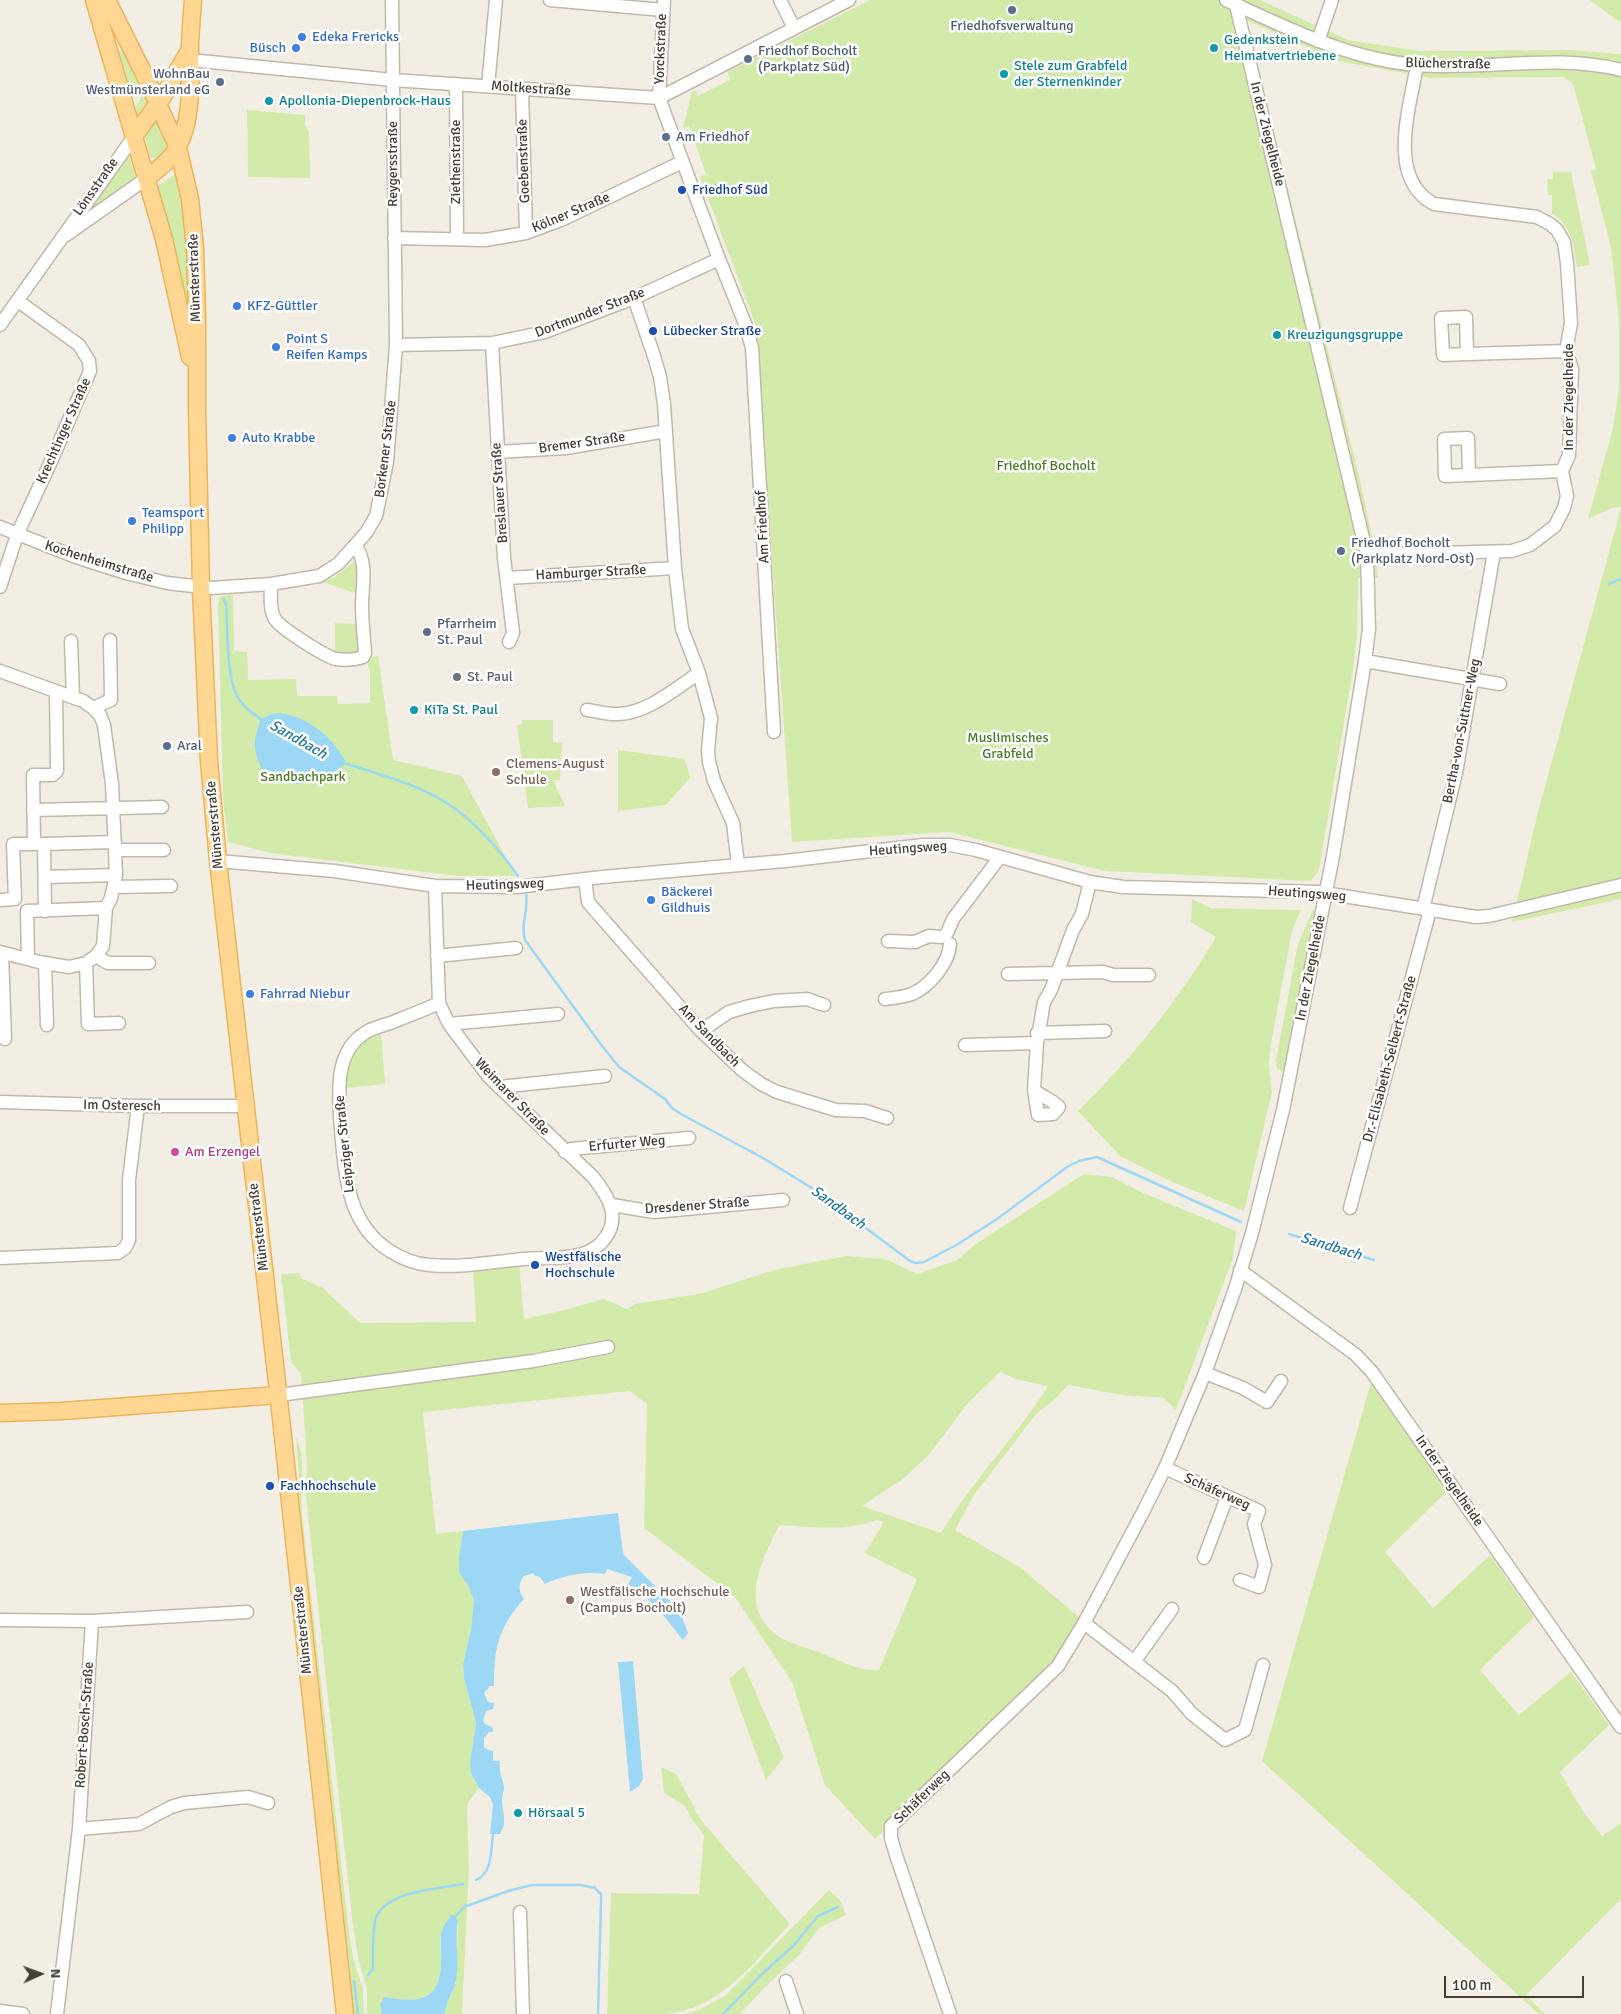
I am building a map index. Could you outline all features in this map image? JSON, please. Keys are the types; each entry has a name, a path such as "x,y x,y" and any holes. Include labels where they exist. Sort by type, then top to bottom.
{"main road":[{"name":"Münsterstraße","path":"94,0 135,135 179,301 197,409"},
{"name":"Münsterstraße","path":"107,0 178,148 190,199 195,248 201,588 208,753 218,861 279,1395 345,2014"},
{"path":"147,178 168,160 178,148 184,131 191,83 190,54 193,0"},
{"path":"135,135 158,104 190,54"},
{"path":"147,80 165,79 177,75"},
{"path":"0,1413 62,1411 279,1395"}],"street":[{"name":"Reygersstraße","path":"392,0 394,238"},
{"path":"488,86 496,0"},
{"path":"550,0 663,5"},
{"path":"780,0 794,28"},
{"path":"659,98 849,0"},
{"path":"1318,41 1332,0"},
{"name":"Blücherstraße","path":"1231,2 1318,41 1364,56 1417,65 1586,63 1621,70"},
{"name":"In der Ziegelheide","path":"1231,2 1367,555 1368,629 1365,661 1326,893 1283,1110 1254,1225 1235,1289"},
{"name":"Yorckstraße","path":"659,98 663,5"},
{"name":"Moltkestraße","path":"190,54 393,80 659,98"},
{"name":"In der Ziegelheide","path":"1367,555 1512,551 1530,545 1555,526 1564,508 1567,496 1562,471 1569,455 1572,370 1566,351 1571,323 1564,242 1558,230 1537,217 1434,204 1425,199 1414,188 1406,164 1405,150 1417,65"},
{"name":"Ziethenstraße","path":"456,84 457,240"},
{"name":"Goebenstraße","path":"522,89 526,232"},
{"name":"Am Friedhof","path":"659,98 746,326 752,348 774,732"},
{"name":"Lönsstraße","path":"0,325 58,240 135,135"},
{"name":"Kölner Straße","path":"394,238 485,240 526,232 561,220 682,162"},
{"name":"Lönsstraße","path":"58,240 147,178"},
{"name":"Borkener Straße","path":"201,588 271,584 319,576 338,564 356,546 376,516 387,462 396,345 394,238"},
{"name":"Dortmunder Straße","path":"396,345 492,343 546,332 634,298 719,259"},
{"path":"634,298 660,377 666,431 675,568 682,629 699,674 711,718 709,762 714,781 733,823 738,865"},
{"name":"Krechtinger Straße","path":"0,587 17,535 57,449 90,371 89,361 80,345 18,301"},
{"name":"Breslauer Straße","path":"492,343 504,558 513,633 509,642"},
{"path":"1467,354 1566,351"},
{"name":"Bremer Straße","path":"497,452 566,448 666,431"},
{"path":"1469,475 1562,471"},
{"name":"Kochenheimstraße","path":"0,527 76,557 126,573 167,583 201,588"},
{"path":"271,584 274,618 281,626 334,659 363,657 365,653 362,605 364,564 356,546"},
{"name":"Bertha-von-Suttner-Weg","path":"1427,910 1456,773 1494,552"},
{"name":"Hamburger Straße","path":"507,578 675,568"},
{"path":"93,708 110,700 110,640"},
{"path":"71,641 73,697"},
{"path":"1365,661 1500,684"},
{"path":"0,671 73,697 93,708 100,715 104,725 114,807 115,881 106,908 103,946 91,960 88,1024 119,1023"},
{"path":"587,710 615,714 627,713 662,698 699,674"},
{"path":"45,910 45,877 34,810 33,775 53,775 57,770 56,691"},
{"path":"34,810 162,807"},
{"path":"0,900 15,899 13,844 115,846 164,850"},
{"name":"Heutingsweg","path":"218,861 334,871 435,886 517,887 784,861 923,845 950,845 1000,856 1090,882 1123,887 1326,893 1476,917 1489,916 1621,885"},
{"path":"884,999 912,994 924,986 941,967 949,954 946,938 953,919 1000,856"},
{"path":"45,877 171,886"},
{"name":"Am Sandbach","path":"585,879 588,902 701,1031 742,1070 761,1084 777,1092 836,1110 865,1111 888,1118"},
{"path":"1034,1090 1037,1038 1044,1002 1051,990 1073,930 1082,914 1090,882"},
{"name":"Weimarer Straße","path":"435,886 438,1003 449,1024 476,1060 500,1087 592,1177 605,1192 612,1205"},
{"path":"28,959 27,911 106,908"},
{"name":"Dr.-Elisabeth-Selbert-Straße","path":"1350,1208 1427,910"},
{"path":"888,941 915,942 930,936 946,938"},
{"path":"437,956 516,948"},
{"path":"5,1039 1,953 45,964 68,967 91,960 108,963 149,963"},
{"path":"45,964 47,1025"},
{"path":"1008,974 1057,971 1103,972 1113,975 1149,975"},
{"path":"701,1031 729,1012 750,1006 774,1001 807,999 824,1005"},
{"name":"Leipziger Straße","path":"438,1003 368,1031 352,1044 345,1056 339,1076 339,1101 347,1179 354,1208 369,1234 381,1245 396,1254 428,1265 581,1255 600,1244 610,1225 612,1205"},
{"path":"449,1024 558,1014"},
{"path":"965,1045 1106,1031"},
{"path":"500,1087 605,1076"},
{"name":"Im Osteresch","path":"0,1102 138,1106 245,1106"},
{"path":"0,1258 118,1253 125,1248 129,1240 129,1180 138,1106"},
{"name":"Erfurter Weg","path":"565,1152 572,1149 689,1138"},
{"name":"Dresdener Straße","path":"612,1205 654,1212 783,1200"},
{"name":"In der Ziegelheide","path":"1240,1270 1356,1355 1372,1372 1621,1727"},
{"name":"Schäferweg","path":"950,2014 896,1855 891,1838 891,1826 1058,1666 1084,1623 1165,1468 1205,1373 1235,1289"},
{"path":"279,1395 533,1360 608,1347"},
{"path":"1205,1373 1243,1388 1267,1402 1281,1381"},
{"name":"Schäferweg","path":"1165,1468 1259,1511 1254,1524 1265,1565 1264,1571 1259,1588 1240,1580"},
{"path":"1204,1558 1227,1497"},
{"path":"1134,1662 1172,1609"},
{"path":"0,1620 92,1621 247,1612"},
{"name":"Robert-Bosch-Straße","path":"57,2014 79,1829 92,1621"},
{"path":"1084,1623 1172,1690 1192,1714 1225,1740 1245,1730 1264,1666"},
{"path":"79,1829 139,1824 171,1807 184,1804 248,1797 268,1803"},
{"path":"520,1912 523,2014"},
{"path":"786,1981 797,2014"},
{"path":"0,2011 23,2014"}],"green space":[{"name":"Friedhof Bocholt","path":"870,0 1260,0 1348,40 1420,51 1569,50 1621,54 1621,507 1612,508 1588,519 1613,428 1619,390 1619,321 1611,247 1591,171 1596,169 1573,84 1564,77 1430,78 1338,61 1246,20 1359,476 1375,549 1378,578 1358,578 1357,637 1353,670 1319,870 1311,881 1105,871 949,832 792,842 755,323 700,177 706,174 689,126 683,128 692,92 695,90 698,96 730,80 727,72"},
{"path":"1590,0 1621,0 1621,23"},
{"path":"126,50 141,84 130,105 114,51"},
{"path":"144,91 151,103 138,122 134,112"},
{"path":"247,110 305,115 305,125 309,132 310,178 248,177"},
{"path":"157,114 170,144 160,159 150,157 144,133"},
{"path":"127,150 137,181 79,223"},
{"path":"178,172 186,201 193,333 156,187"},
{"path":"1553,172 1571,172 1590,265 1577,267 1573,244 1568,230 1552,214 1552,195 1548,195 1547,179 1553,179"},
{"path":"1621,508 1621,899 1512,922 1538,812"},
{"path":"356,560 359,562 358,594 322,582 336,576"},
{"name":"Sandbachpark","path":"233,595 234,651 247,652 248,680 296,679 297,696 337,696 338,704 370,703 370,671 365,658 378,656 393,760 462,776 505,856 519,876 457,876 270,853 228,842 223,798 218,602 221,596"},
{"path":"335,623 358,624 358,652 335,653"},
{"path":"522,720 553,720 553,742 562,743 560,780 553,780 565,806 528,808 517,725 522,724"},
{"path":"618,750 685,759 690,778 666,805 618,811"},
{"path":"1192,899 1211,908 1301,910 1292,931 1271,1043 1269,1066 1272,1092 1244,1211 1170,1181 1120,1156 1078,1111 1117,1071 1153,1028 1186,984 1216,937 1191,922"},
{"path":"1313,910 1317,910 1285,1073 1277,1069 1276,1060 1298,944"},
{"path":"381,1034 385,1084 346,1088 348,1066 353,1050 361,1042"},
{"path":"1084,1174 1112,1177 1143,1193 1236,1231 1233,1258 1176,1410 1164,1398 1123,1395 1068,1385 1055,1399 1036,1414 974,1495 955,1530 1020,1567 1081,1619 1051,1664 875,1839 825,1785 792,1682 735,1597 644,1528 647,1404 630,1391 423,1412 436,1534 463,1531 459,1556 459,1572 469,1587 474,1601 471,1629 463,1664 464,1678 476,1723 470,1762 471,1773 479,1788 468,1803 467,1808 469,1869 462,2014 445,2014 445,2007 456,1982 458,1920 452,1915 442,1932 440,1942 440,1976 431,1993 424,1997 406,2000 384,1997 382,2014 367,2014 367,1989 359,1962 353,1927 306,1496 307,1464 301,1374 291,1362 281,1274 300,1273 301,1278 323,1288 360,1323 476,1322 473,1268 519,1263 524,1319 604,1299 627,1309 635,1304 703,1293 774,1270 845,1256 886,1259 917,1274 957,1260 977,1243","holes":["1000,1372 1016,1379 1048,1386 966,1495 941,1533 862,1506 903,1479 929,1455 967,1404","877,1520 884,1522 865,1553 917,1579 879,1670 864,1669 850,1665 775,1634 764,1622 758,1609 756,1595 761,1566 779,1525 840,1527 864,1524"]},
{"path":"1372,1379 1446,1492 1385,1552 1433,1608 1490,1555 1534,1617 1480,1670 1519,1715 1571,1672 1609,1725 1560,1772 1580,1807 1602,1836 1621,1823 1621,1899 1526,1995 1545,2014 1539,2014 1262,1761"},
{"path":"296,1437 301,1456 302,1515 349,1933 353,1957 363,1990 364,2014 351,2014 297,1500 299,1476"},
{"path":"744,1666 784,1757 766,1780 729,1679"},
{"path":"661,1767 676,1774 701,1820 790,1924 750,1968 719,1994 703,2003 685,2011 665,2014 607,2014 611,1893 699,1894 704,1835 693,1821 685,1806 664,1793"},
{"path":"829,1890 840,1900 846,1915 819,1928 799,1955 740,2014 685,2014 699,2010 726,1995"}],"water":[{"path":"280,713 301,719 319,730 334,744 346,762 345,764 333,773 306,783 291,784 278,781 267,775 259,763 255,747 256,737 260,720 271,714"},
{"path":"618,1513 623,1554 671,1602 682,1617 688,1633 683,1640 644,1596 628,1585 632,1577 607,1569 605,1574 575,1574 545,1584 534,1573 524,1576 519,1587 524,1599 508,1619 503,1629 495,1660 494,1686 490,1686 484,1693 488,1702 494,1703 493,1709 486,1711 483,1721 493,1728 493,1732 489,1732 484,1738 484,1747 493,1751 493,1761 500,1761 504,1788 502,1799 504,1825 500,1834 490,1834 493,1805 490,1797 479,1788 471,1773 470,1762 476,1723 464,1678 463,1664 471,1629 474,1601 469,1587 459,1572 459,1556 463,1531"},
{"path":"633,1661 643,1779 639,1786 630,1792 618,1662"},
{"path":"452,1914 458,1920 457,1972 455,1984 446,2005 445,2014 382,2014 380,2005 384,1997 406,2000 416,1999 431,1993 436,1986 440,1976 442,1932"}],"waterway":[{"path":"1609,584 1621,579"},
{"name":"Sandbach","path":"224,599 226,605 229,665 233,687 242,703 262,720"},
{"name":"Sandbach","path":"344,763 408,784 445,802 485,835 518,876"},
{"name":"Sandbach","path":"526,894 527,900 523,929 525,940 619,1067 665,1099 672,1108 681,1114 763,1158 815,1190 910,1261 916,1263 924,1262 958,1244 997,1219 1067,1167 1079,1161 1097,1157 1241,1222"},
{"name":"Sandbach","path":"1289,1234 1374,1260"},
{"path":"476,1880 485,1873 488,1867 493,1835"},
{"path":"368,1975 373,1969 375,1922 379,1912 387,1904 412,1893 463,1884"},
{"path":"455,1917 464,1907 508,1891 532,1885 581,1885 595,1888 601,1894 598,2014"},
{"path":"723,2014 762,1974 793,1946 818,1916 838,1907"},
{"path":"354,1981 358,2014"}],"place":[{"name":"Friedhofsverwaltung","path":"1012,10"},
{"name":"Edeka Frericks","path":"302,37"},
{"name":"Büsch","path":"296,48"},
{"name":"Gedenkstein Heimatvertriebene","path":"1214,48"},
{"name":"Friedhof Bocholt (Parkplatz Süd)","path":"748,59"},
{"name":"Stele zum Grabfeld der Sternenkinder","path":"1004,74"},
{"name":"WohnBau Westmünsterland eG","path":"220,82"},
{"name":"Apollonia-Diepenbrock-Haus","path":"269,101"},
{"name":"Am Friedhof","path":"666,137"},
{"name":"Friedhof Süd","path":"682,190"},
{"name":"KFZ-Güttler","path":"237,306"},
{"name":"Lübecker Straße","path":"653,331"},
{"name":"Kreuzigungsgruppe","path":"1277,335"},
{"name":"Point S Reifen Kamps","path":"276,347"},
{"name":"Auto Krabbe","path":"232,438"},
{"name":"Teamsport Philipp","path":"132,521"},
{"name":"Friedhof Bocholt (Parkplatz Nord-Ost)","path":"1341,551"},
{"name":"Pfarrheim St. Paul","path":"427,632"},
{"name":"St. Paul","path":"457,677"},
{"name":"KiTa St. Paul","path":"414,710"},
{"name":"Aral","path":"167,746"},
{"name":"Clemens-August Schule","path":"496,772"},
{"name":"Bäckerei Gildhuis","path":"651,900"},
{"name":"Fahrrad Niebur","path":"250,994"},
{"name":"Am Erzengel","path":"175,1152"},
{"name":"Westfälische Hochschule","path":"535,1265"},
{"name":"Fachhochschule","path":"270,1486"},
{"name":"Westfälische Hochschule (Campus Bocholt)","path":"570,1600"},
{"name":"Hörsaal 5","path":"518,1813"}],"park label":[{"name":"Muslimisches Grabfeld","path":"1008,746"}]}
